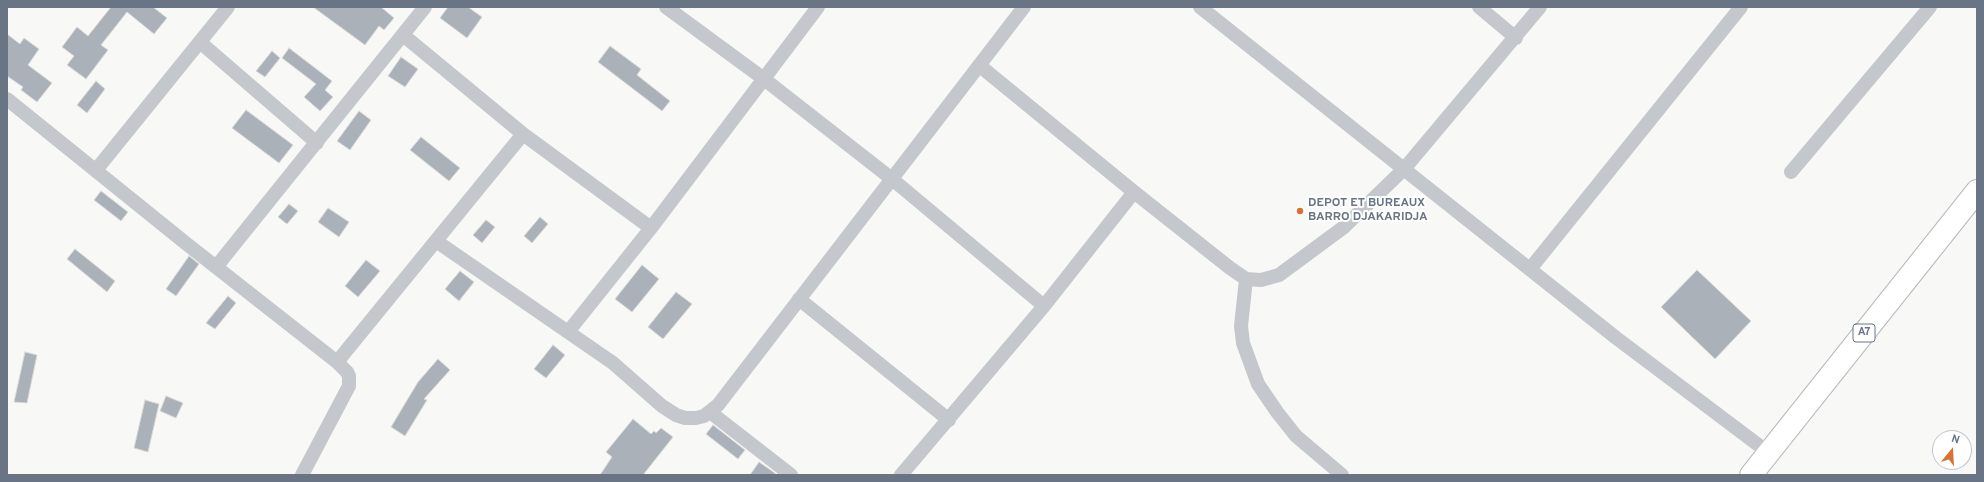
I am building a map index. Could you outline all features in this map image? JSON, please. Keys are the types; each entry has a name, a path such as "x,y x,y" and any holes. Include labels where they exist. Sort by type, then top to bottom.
{"highway":[{"name":"A7","path":"1751,475 1977,191"}],"street":[{"path":"96,170 201,43 228,7"},
{"path":"216,267 425,7"},
{"path":"666,7 764,79 892,179 1044,306"},
{"path":"568,332 651,228 818,7"},
{"path":"436,241 613,363 662,406 676,415 696,418 710,412 980,66 1024,7"},
{"path":"1200,7 1615,337 1769,453"},
{"path":"1480,7 1516,38"},
{"path":"980,66 1134,192 1246,279 1261,280 1279,275 1344,227 1404,169 1516,38 1540,7"},
{"path":"1530,269 1741,7"},
{"path":"1791,172 1930,7"},
{"path":"403,35 523,134 651,228"},
{"path":"201,43 317,143"},
{"path":"7,99 337,362 347,372 349,376 349,386 302,475"},
{"path":"337,362 523,134"},
{"path":"901,475 1044,306 1134,192"},
{"path":"1246,279 1241,326 1243,343 1258,384 1296,436 1342,475"},
{"path":"799,299 949,420"},
{"path":"710,412 791,475"}],"building":[{"path":"111,7 153,7 167,18 154,34 127,12 101,45 108,50 86,79 67,65 74,56 62,47 77,27 88,36"},
{"path":"313,7 381,7 394,18 384,30 379,26 365,45"},
{"path":"448,7 468,7 482,17 467,38 440,18"},
{"path":"7,34 20,44 24,38 39,49 28,65 52,83 37,102 21,90 23,87 7,76"},
{"path":"610,46 641,69 637,75 670,101 662,111 598,62"},
{"path":"289,48 332,81 325,90 333,97 320,111 304,97 316,84 282,58"},
{"path":"272,51 280,58 265,77 256,71"},
{"path":"401,57 418,69 405,87 388,76"},
{"path":"96,81 105,89 87,113 77,105"},
{"path":"246,110 293,145 279,163 232,128"},
{"path":"359,111 371,120 350,150 337,141"},
{"path":"421,137 460,168 449,181 410,150"},
{"path":"101,191 128,212 121,221 94,200"},
{"path":"289,204 298,211 287,224 278,217"},
{"path":"328,208 349,222 339,237 318,222"},
{"path":"540,217 548,224 532,243 524,236"},
{"path":"486,220 495,227 482,243 473,235"},
{"path":"75,249 115,281 107,292 67,259"},
{"path":"189,256 199,264 176,296 166,289"},
{"path":"366,260 380,271 358,297 345,286"},
{"path":"642,265 659,279 632,312 615,299"},
{"path":"1697,270 1751,321 1715,359 1661,307"},
{"path":"460,271 474,282 459,301 445,289"},
{"path":"676,292 692,304 663,339 648,327"},
{"path":"228,296 236,303 215,329 206,323"},
{"path":"553,345 565,355 546,378 534,369"},
{"path":"25,352 37,355 27,403 14,402"},
{"path":"438,359 450,370 424,399 427,400 405,436 391,427 418,382"},
{"path":"166,396 183,403 176,418 160,411"},
{"path":"145,400 159,404 148,452 134,448"},
{"path":"633,419 651,434 654,431 656,433 661,428 673,437 643,475 600,475 612,457 606,452"},
{"path":"713,425 745,450 738,459 706,434"},
{"path":"759,462 772,471 777,475 750,475"}],"place":[{"name":"DEPOT ET BUREAUX BARRO DJAKARIDJA","path":"1300,211"}]}
